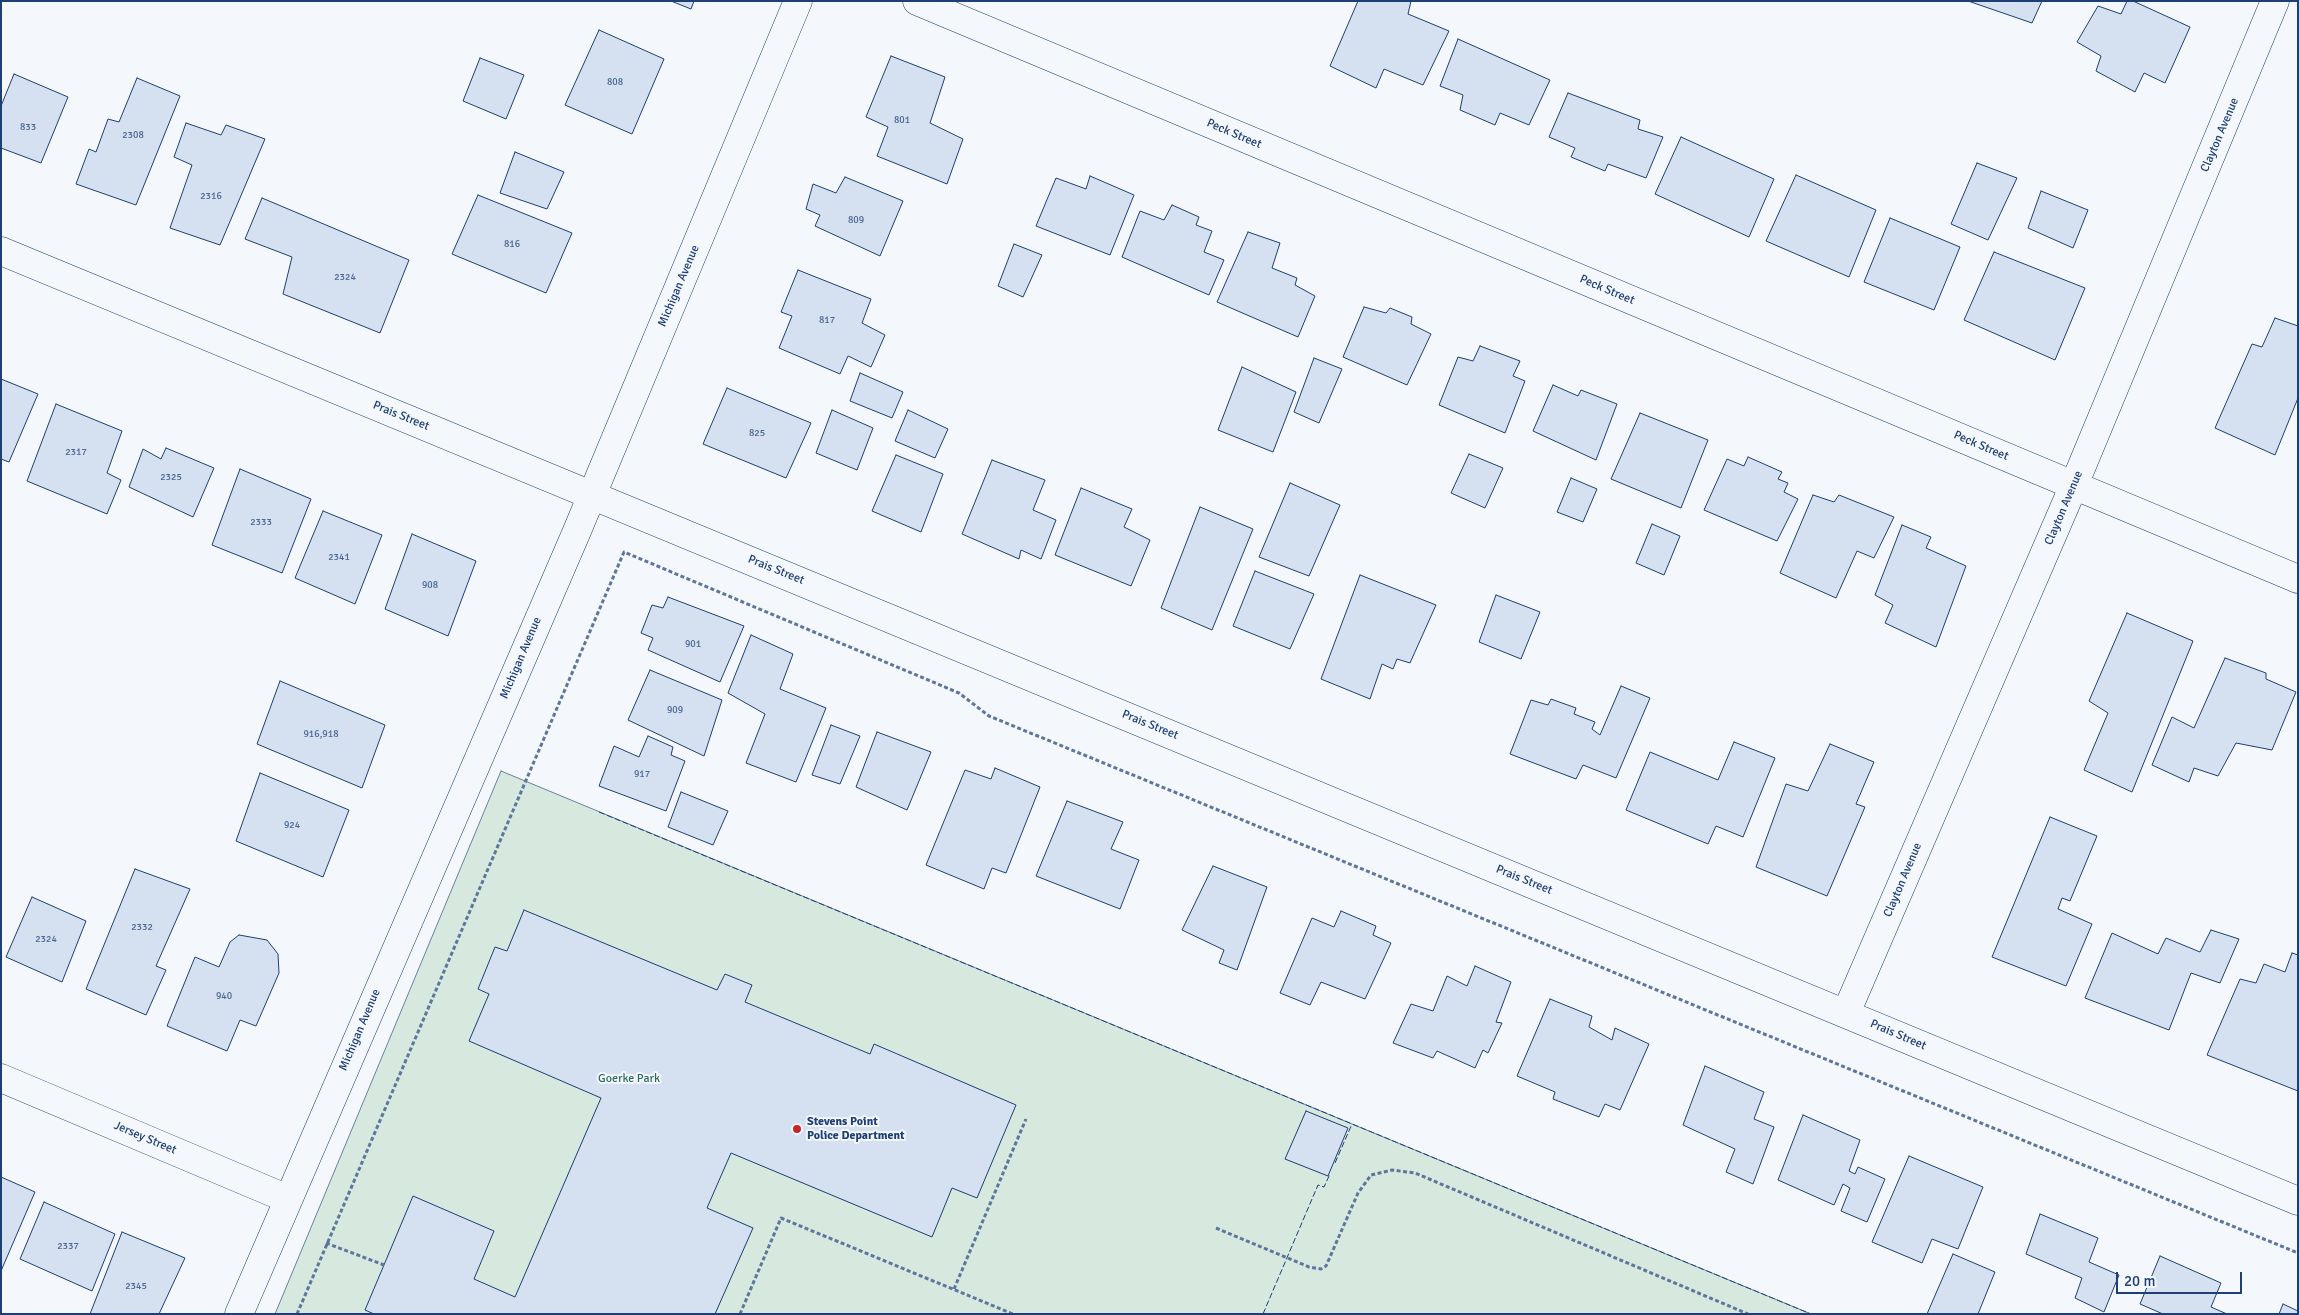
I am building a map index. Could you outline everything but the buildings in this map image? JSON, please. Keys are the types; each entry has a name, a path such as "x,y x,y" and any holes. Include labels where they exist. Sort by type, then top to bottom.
{"street":[{"name":"Michigan Avenue","path":"239,1314 592,494 798,1"},
{"name":"Peck Street","path":"917,1 2298,579"},
{"name":"Clayton Avenue","path":"1846,1013 2074,485 2275,1"},
{"name":"Prais Street","path":"1,252 592,494 2298,1201"},
{"name":"Jersey Street","path":"1,1078 288,1199"}],"path":[{"path":"297,1314 624,552 959,693 989,716 2298,1254"},
{"path":"954,1289 1026,1119"},
{"path":"1216,1228 1309,1267 1322,1269 1326,1266 1358,1193 1371,1175 1392,1170 1414,1173 1748,1314"},
{"path":"740,1314 781,1218 1013,1314"},
{"path":"326,1244 384,1266"}],"green space":[{"name":"Goerke Park","path":"501,771 1352,1124 1811,1314 275,1314"}],"fence":[{"path":"599,812 1811,1314"},
{"path":"1335,1163 1352,1124"},
{"path":"1263,1314 1318,1185 1324,1187 1330,1174"}],"place":[{"name":"Stevens Point Police Department","path":"797,1129"}]}
